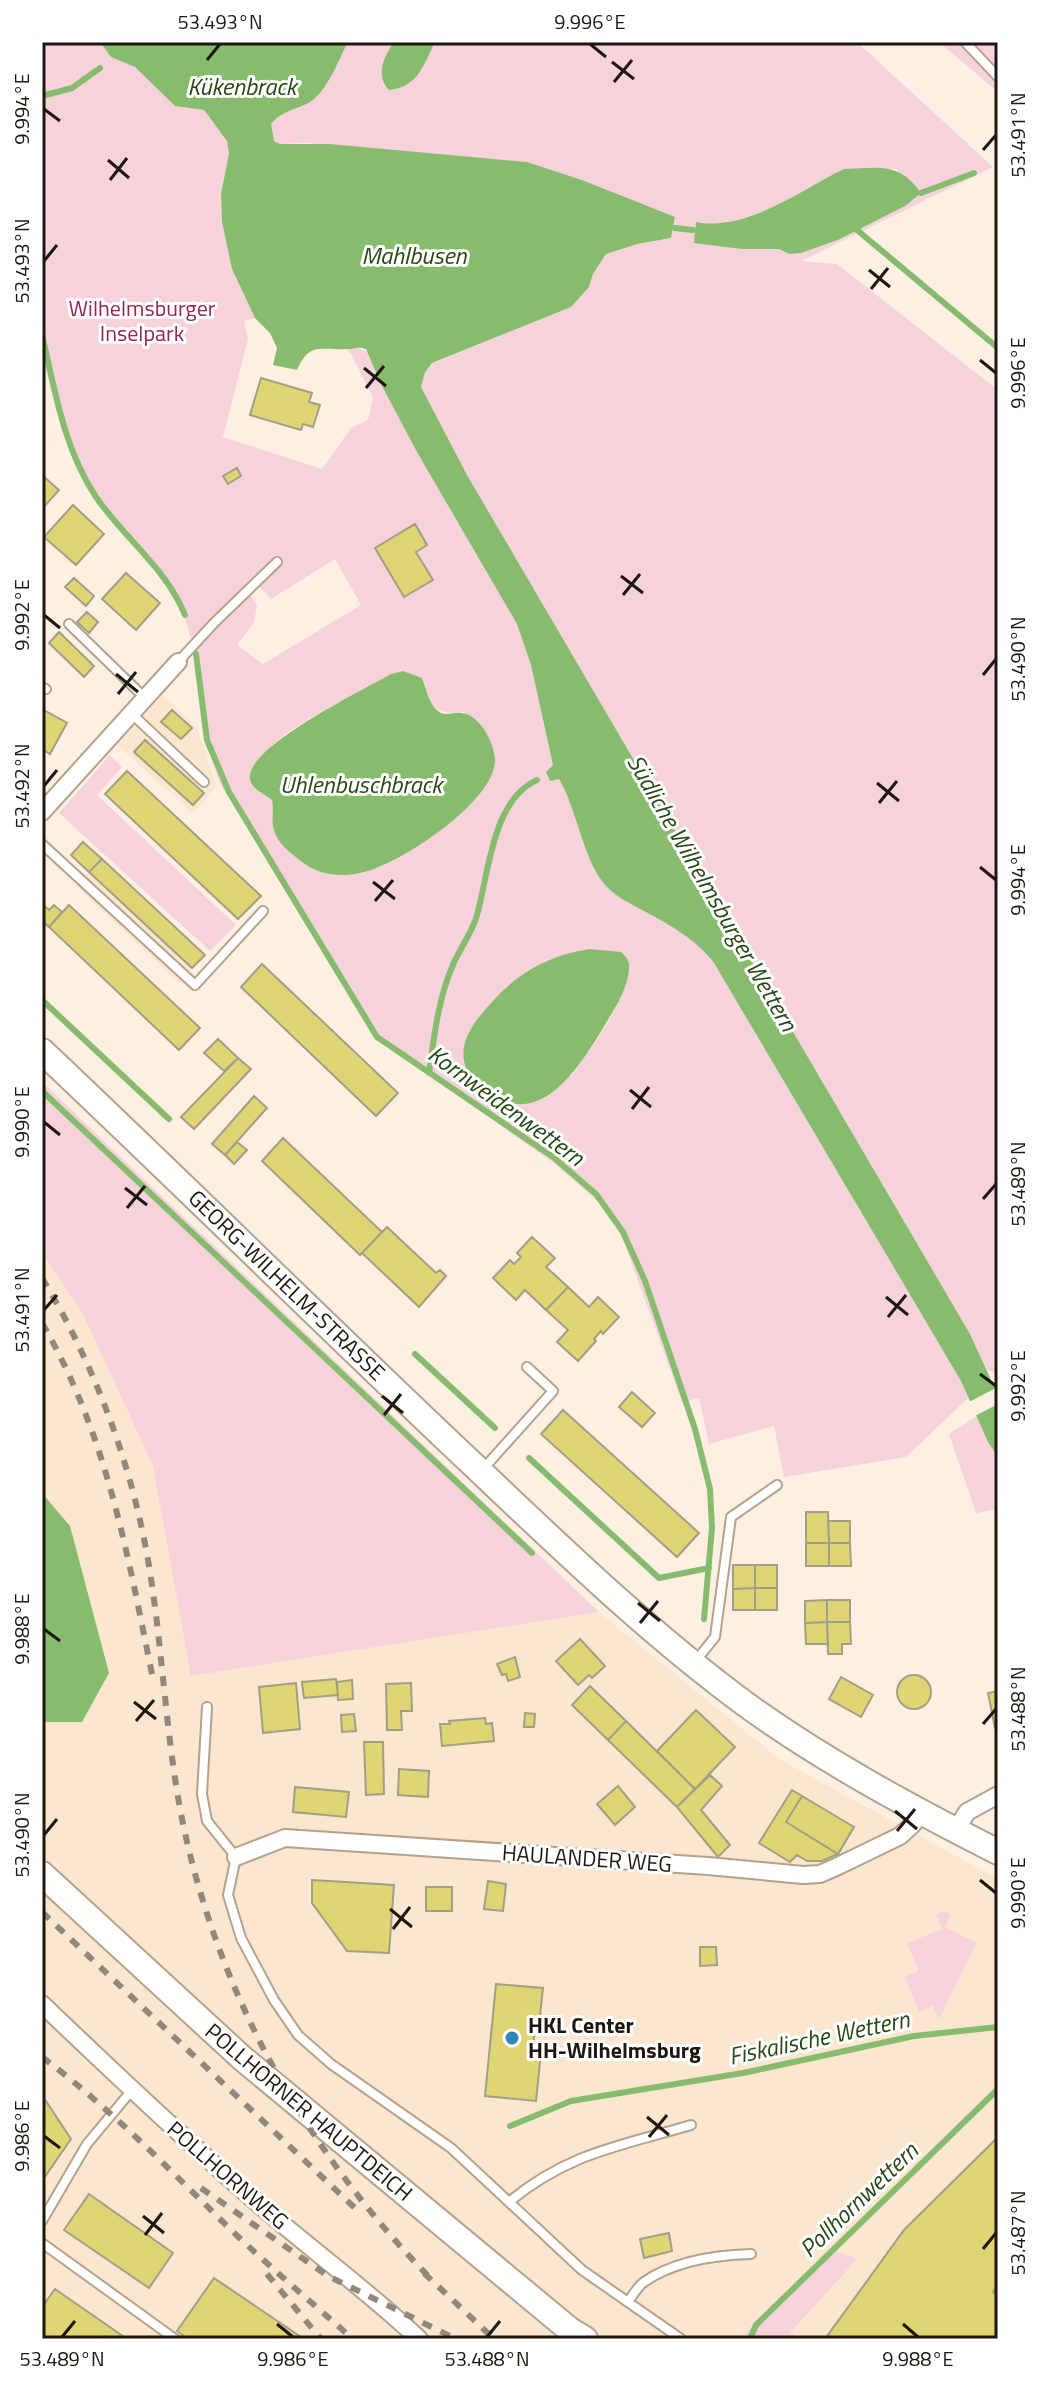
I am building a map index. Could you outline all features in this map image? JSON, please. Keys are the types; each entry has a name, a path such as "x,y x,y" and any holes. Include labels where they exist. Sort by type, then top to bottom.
{"main road":[{"name":"GEORG-WILHELM-STRASSE","path":"42,1051 481,1472 585,1569 694,1664 750,1707 804,1742 998,1852"},
{"name":"POLLHORNER HAUPTDEICH","path":"42,1874 242,2058 585,2339"}],"street":[{"path":"42,812 178,662"},
{"path":"956,1830 967,1812 998,1795"},
{"name":"HAULANDER WEG","path":"236,1857 285,1838 820,1874 900,1836 921,1811"},
{"name":"POLLHORNWEG","path":"42,2004 262,2207 419,2339"}],"lane":[{"path":"965,42 998,77"},
{"path":"178,662 277,562"},
{"path":"69,624 145,698"},
{"path":"131,713 204,782"},
{"path":"42,844 195,985 263,911"},
{"path":"481,1472 553,1391 527,1367"},
{"path":"694,1664 715,1637 731,1517 777,1485"},
{"path":"207,1707 202,1794 207,1821 236,1857 228,1895 241,1938 274,2000 298,2035 331,2064 451,2148 582,2270 681,2339"},
{"path":"42,2221 87,2144 132,2090"},
{"path":"509,2202 543,2176 580,2157 691,2125"},
{"path":"42,2243 175,2339"},
{"path":"628,2302 642,2283 669,2269 718,2255 751,2254"}],"shaded area":[{"path":"163,695 197,728 216,786 193,814 117,745"},
{"path":"89,872 192,968 179,983 76,886"},
{"path":"42,1253 83,1314 153,1466 192,1676 599,1612 779,1759 998,1879 998,2339 798,2339 790,2333 856,2259 833,2250 739,2339 42,2339"}],"green space":[{"name":"Wilhelmsburger Inselpark","path":"42,42 100,42 111,57 135,67 175,106 204,110 227,141 229,153 221,194 222,223 232,269 255,318 244,321 248,339 223,437 322,469 351,428 368,420 373,398 346,349 368,352 399,377 571,307 589,287 606,254 671,238 675,218 582,180 527,162 306,143 280,144 274,141 270,124 316,97 332,75 348,42 857,42 993,167 801,261 837,264 998,390 998,1373 987,1370 970,1334 467,475 438,420 409,436 517,624 531,665 553,765 546,773 550,781 559,779 566,792 586,850 599,876 620,898 691,940 714,963 961,1381 968,1398 906,1457 784,1477 774,1426 709,1444 699,1398 682,1402 624,1242 597,1201 555,1164 373,1036 218,780 207,740 196,654 181,606 166,579 96,497 73,455 42,335","holes":["844,169 897,169 905,206 838,240 789,254 779,249 742,249 696,223 734,221 791,198","335,559 361,605 263,664 237,645 254,622 257,606 250,594 260,587 271,599","403,671 422,678 435,707 445,712 464,712 476,798 447,824 385,865 362,873 331,875 287,850 274,831 272,800 256,789 262,767 268,751 281,738 310,718 391,674","589,949 628,959 624,989 589,1051 571,1076 468,1072 463,1053 470,1029 506,987 547,960"]},
{"path":"939,42 998,42 998,92"},
{"path":"110,755 122,767 97,795 236,925 210,951 59,813"},
{"path":"42,1082 599,1612 191,1676 153,1466 83,1314 42,1253"},
{"path":"977,1416 998,1457 998,1509 976,1513 949,1434"},
{"path":"945,1911 951,1914 945,1927 977,1943 939,2019 933,2006 919,2012 905,1977 919,1971 907,1943 942,1929 936,1914"},
{"path":"832,2250 857,2259 790,2333 798,2339 739,2339"}],"water":[{"path":"100,42 348,42 332,75 316,97 279,116 271,124 274,141 280,144 329,144 527,162 675,217 671,238 606,254 589,287 571,307 432,363 425,372 421,387 467,475 970,1334 998,1395 998,1457 988,1442 961,1381 714,963 691,940 620,898 608,888 592,865 566,792 559,779 550,781 546,772 553,765 531,665 517,624 417,452 366,349 317,349 307,355 297,370 273,365 277,348 270,333 255,318 232,269 222,222 221,194 229,153 227,141 204,110 175,106 135,67 111,57"},
{"path":"394,42 435,42 413,80 389,90 382,79 382,72 384,60"},
{"path":"844,169 896,171 921,193 905,206 838,240 801,253 694,243 696,222 734,221 754,215"},
{"name":"Uhlenbuschbrack","path":"403,671 422,678 438,711 468,715 480,724 494,752 491,776 463,812 442,830 397,859 351,874 334,875 311,868 283,846 278,838 273,826 272,800 251,783 254,766 266,751 309,720 391,674"},
{"path":"589,949 621,952 629,963 628,976 615,1008 571,1074 545,1097 529,1103 513,1104 478,1087 467,1071 463,1056 465,1042 476,1021 500,994 525,973 554,958"},
{"path":"42,1493 70,1526 109,1673 82,1722 42,1722"}],"pier":[{"path":"998,1387 998,1404 973,1417 967,1403"}],"building":[{"path":"261,378 312,393 309,402 320,405 313,427 303,424 301,430 250,415"},
{"path":"237,468 241,476 228,484 223,476"},
{"path":"42,475 59,490 42,509"},
{"path":"73,505 104,534 76,565 44,537"},
{"path":"415,524 427,545 416,552 433,580 404,597 375,548"},
{"path":"126,573 160,603 136,630 102,599"},
{"path":"74,578 94,596 86,606 65,587"},
{"path":"87,612 98,622 89,633 77,622"},
{"path":"59,632 94,666 84,677 49,643"},
{"path":"42,709 67,723 50,754 42,749"},
{"path":"172,710 192,728 181,739 161,722"},
{"path":"145,740 204,793 193,805 134,752"},
{"path":"127,771 261,896 238,919 105,794"},
{"path":"83,842 102,859 89,872 71,855"},
{"path":"102,859 205,955 192,968 89,872"},
{"path":"42,904 49,910 54,905 62,912 49,927 42,921"},
{"path":"69,905 200,1028 179,1050 49,927"},
{"path":"262,964 398,1093 376,1116 241,987"},
{"path":"218,1039 238,1058 224,1071 204,1053"},
{"path":"238,1058 251,1069 194,1129 181,1117"},
{"path":"254,1096 267,1108 225,1155 212,1144"},
{"path":"283,1138 382,1232 360,1255 262,1161"},
{"path":"237,1142 247,1150 234,1164 225,1155"},
{"path":"387,1227 436,1273 440,1270 446,1276 419,1307 362,1253"},
{"path":"532,1237 555,1258 546,1267 568,1287 546,1310 525,1290 516,1300 493,1278 510,1260 514,1264 521,1257 517,1253"},
{"path":"568,1287 589,1307 598,1297 619,1317 603,1334 601,1331 578,1361 557,1342 568,1330 546,1310"},
{"path":"632,1392 655,1413 642,1427 619,1407"},
{"path":"563,1410 699,1533 677,1557 541,1434"},
{"path":"806,1512 828,1512 829,1543 806,1543"},
{"path":"828,1521 850,1521 850,1543 829,1543"},
{"path":"806,1543 829,1543 829,1566 806,1566"},
{"path":"829,1543 850,1543 851,1566 829,1566"},
{"path":"733,1565 755,1565 755,1588 733,1589"},
{"path":"755,1565 777,1565 777,1588 755,1588"},
{"path":"755,1588 755,1610 733,1610 733,1589"},
{"path":"755,1588 777,1588 777,1610 755,1610"},
{"path":"827,1600 827,1622 805,1623 805,1601"},
{"path":"827,1600 850,1600 850,1622 827,1622"},
{"path":"827,1622 850,1622 851,1644 842,1644 842,1654 828,1654"},
{"path":"827,1622 828,1644 806,1644 805,1623"},
{"path":"580,1639 605,1666 578,1685 556,1661"},
{"path":"515,1657 520,1677 508,1681 497,1664"},
{"path":"914,1675 926,1680 931,1692 926,1704 914,1709 902,1704 897,1692 902,1680"},
{"path":"841,1677 873,1695 861,1717 829,1699"},
{"path":"336,1679 338,1695 304,1698 302,1682"},
{"path":"352,1680 353,1699 338,1700 337,1682"},
{"path":"296,1683 300,1729 263,1733 259,1687"},
{"path":"411,1683 412,1711 401,1711 402,1730 387,1730 386,1684"},
{"path":"590,1686 626,1721 608,1740 572,1705"},
{"path":"998,1691 998,1727 995,1728 988,1693"},
{"path":"696,1710 735,1747 695,1789 657,1751"},
{"path":"525,1713 535,1714 534,1727 524,1727"},
{"path":"354,1714 356,1731 342,1732 341,1715"},
{"path":"485,1718 486,1724 492,1723 494,1741 442,1746 440,1724"},
{"path":"626,1721 695,1789 677,1807 608,1740"},
{"path":"364,1742 383,1742 384,1794 366,1795"},
{"path":"399,1769 429,1771 428,1797 398,1795"},
{"path":"710,1775 722,1786 701,1810 730,1845 718,1857 677,1807"},
{"path":"618,1786 635,1807 615,1825 597,1804"},
{"path":"295,1787 349,1792 346,1817 293,1812"},
{"path":"792,1790 802,1796 786,1822 838,1854 822,1861 807,1861 797,1855 790,1862 759,1843"},
{"path":"802,1796 854,1827 838,1854 786,1822"},
{"path":"312,1880 394,1885 389,1953 347,1951 312,1903"},
{"path":"488,1881 506,1884 503,1911 484,1909"},
{"path":"426,1887 452,1887 452,1911 426,1911"},
{"path":"700,1947 716,1947 717,1965 700,1966"},
{"name":"HKL Center HH-Wilhelmsburg","path":"496,1984 543,1988 533,2051 541,2052 536,2101 485,2096"},
{"path":"42,2095 71,2139 42,2181"},
{"path":"998,2137 998,2284 993,2292 998,2296 998,2339 825,2339 904,2230"},
{"path":"89,2194 173,2253 149,2288 64,2230"},
{"path":"669,2233 672,2251 644,2258 640,2239"},
{"path":"214,2278 304,2339 188,2339 177,2331"},
{"path":"55,2289 127,2339 42,2339 42,2307"}],"waterway":[{"path":"42,96 72,88 100,68"},
{"path":"921,193 974,173"},
{"path":"675,228 693,230"},
{"path":"857,230 998,348"},
{"name":"Kornweidenwettern","path":"42,335 62,419 85,479 107,512 167,582 185,615"},
{"name":"Kornweidenwettern","path":"196,654 207,740 229,792 377,1037 553,1157 596,1194 623,1232 645,1281 695,1429 710,1489 712,1528 704,1619"},
{"path":"429,1073 444,991 453,965 475,922 501,820 522,790 537,780"},
{"path":"42,1000 169,1119"},
{"path":"42,1091 532,1553"},
{"path":"415,1354 495,1428"},
{"path":"529,1458 659,1578 709,1568"},
{"name":"Fiskalische Wettern","path":"510,2126 571,2101 743,2073 914,2036 998,2027"},
{"name":"Pollhornwettern","path":"750,2339 756,2325 998,2089"}],"railway":[{"path":"42,1278 96,1383 134,1496 150,1572 182,1819 198,1884 219,1947 244,2009 308,2125 346,2180 433,2281"},
{"path":"42,1323 65,1366 100,1453 125,1544 154,1684"},
{"path":"42,1912 357,2210"},
{"path":"42,2057 116,2118 245,2243 353,2339"},
{"path":"201,2188 328,2276 456,2339"},
{"path":"424,2273 494,2339"},
{"path":"267,2274 321,2339"}],"place":[{"name":"HKL Center HH-Wilhelmsburg","path":"512,2038"}],"water label":[{"name":"Kükenbrack","path":"242,87"},
{"name":"Mahlbusen","path":"414,256"},
{"name":"Südliche Wilhelmsburger Wettern","path":"712,893"}]}
